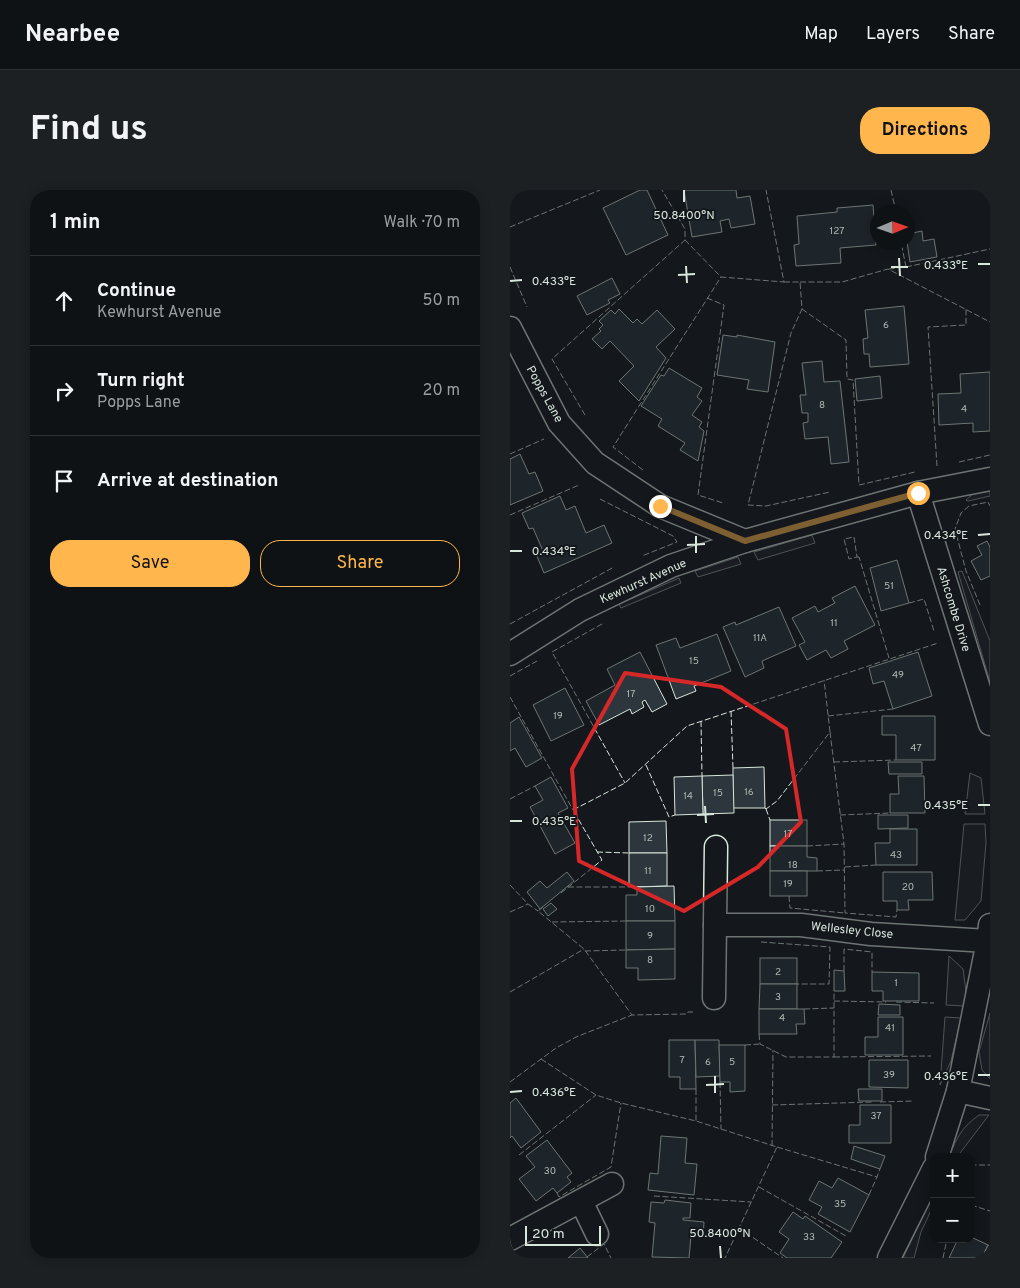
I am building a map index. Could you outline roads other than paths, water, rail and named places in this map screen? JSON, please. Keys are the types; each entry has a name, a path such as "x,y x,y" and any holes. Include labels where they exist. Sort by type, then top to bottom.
{"street":[{"name":"Popps Lane","path":"510,328 559,423 595,463 660,506 745,541"},
{"name":"Kewhurst Avenue","path":"510,654 580,610 671,566 745,541 918,493 990,479"},
{"name":"Ashcombe Drive","path":"918,493 990,724"},
{"path":"714,998 716,847"},
{"name":"Wellesley Close","path":"715,925 802,925 870,934 989,933"},
{"path":"938,1153 958,1091 989,933"},
{"path":"958,1091 990,1098"},
{"path":"890,1258 930,1176"},
{"path":"510,1239 612,1184"},
{"path":"581,1201 597,1234"}]}
